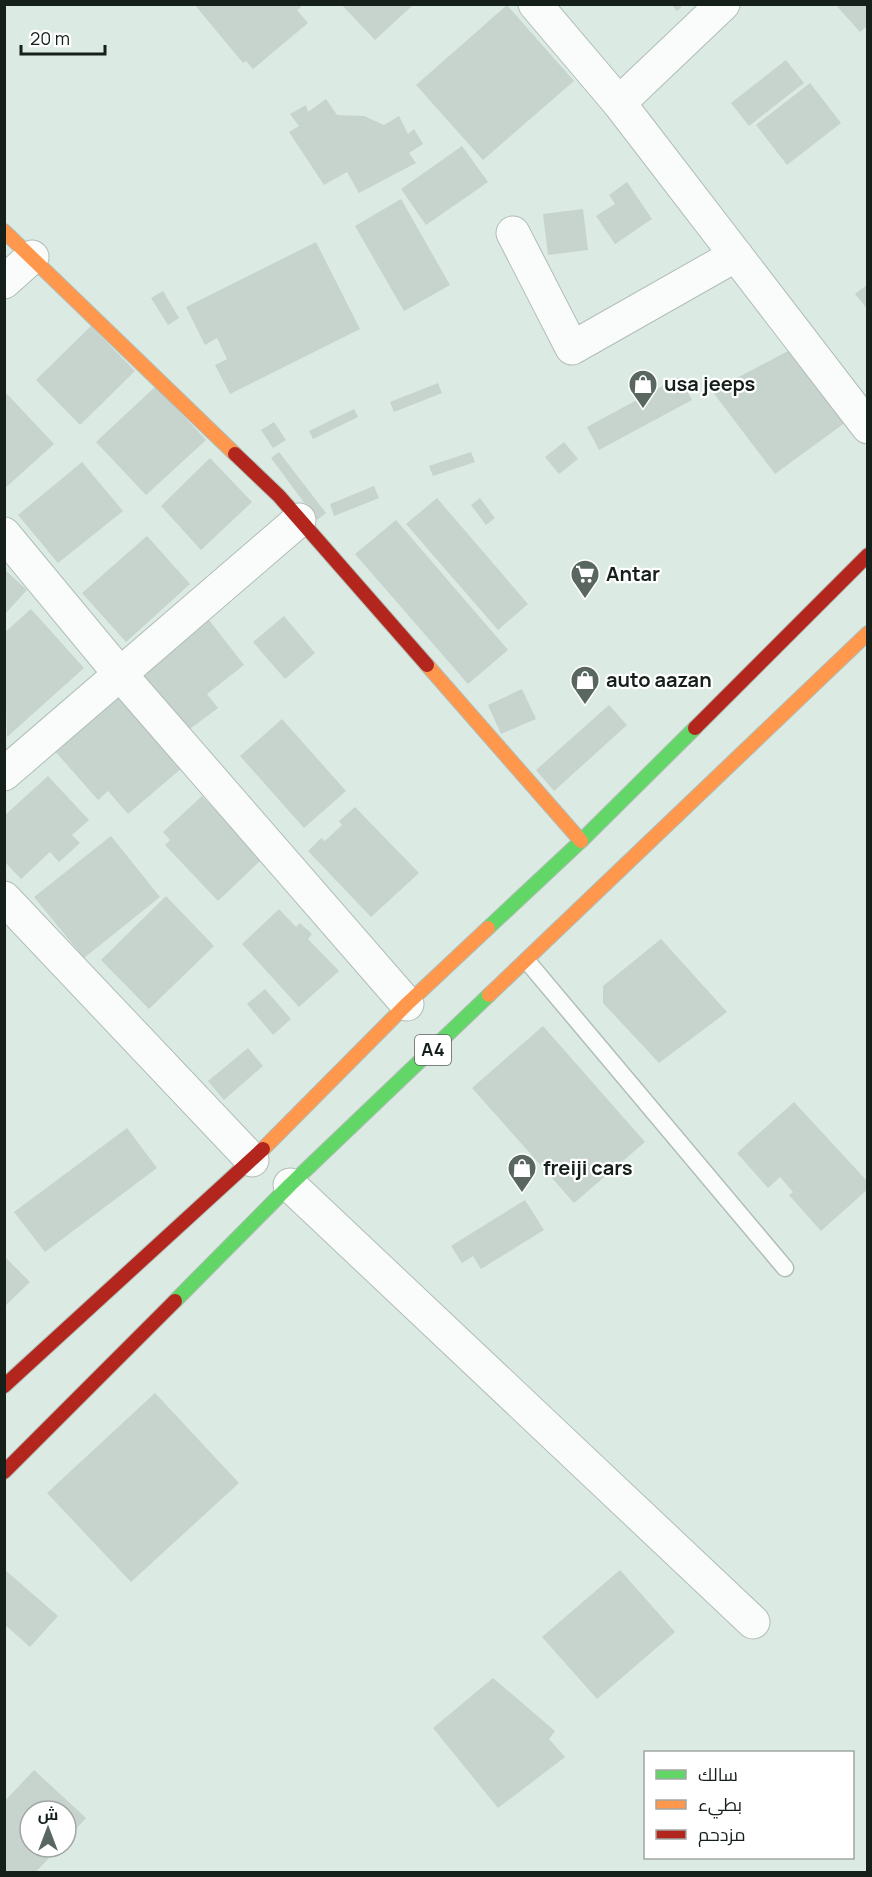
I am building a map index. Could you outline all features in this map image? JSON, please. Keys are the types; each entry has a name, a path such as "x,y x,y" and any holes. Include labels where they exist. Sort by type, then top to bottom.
{"main road":[{"path":"4,231 182,401 299,520 581,841"},
{"name":"A4","path":"4,1386 252,1160 407,1004 581,841 867,555"},
{"name":"A4","path":"4,1472 290,1185 527,961 867,633"}],"street":[{"path":"535,4 619,103 867,427"},
{"path":"619,103 723,4"},
{"path":"513,234 572,348 736,255"},
{"path":"4,282 32,257"},
{"path":"4,774 299,520"},
{"path":"4,534 120,674 407,1004"},
{"path":"4,898 252,1160"},
{"path":"290,1185 753,1622"}],"lane":[{"path":"527,961 785,1268"}],"building":[{"path":"194,4 299,4 301,7 297,10 308,23 253,69 246,61 243,63"},
{"path":"341,4 414,4 375,40"},
{"path":"671,4 684,4 677,11"},
{"path":"835,4 868,4 868,25 860,32"},
{"path":"507,5 574,81 483,160 416,85"},
{"path":"786,60 804,83 749,126 731,103"},
{"path":"810,83 841,123 787,165 756,125"},
{"path":"326,99 337,115 364,116 384,125 399,116 408,134 414,129 423,144 409,153 416,163 359,193 347,172 324,185 289,132 299,126 290,114 306,105 308,112"},
{"path":"462,146 488,182 426,225 401,189"},
{"path":"627,182 652,219 615,244 596,216 615,204 609,195"},
{"path":"401,199 450,285 404,311 355,226"},
{"path":"583,209 588,250 548,255 543,214"},
{"path":"316,242 360,329 230,394 215,365 227,359 217,338 205,345 186,307"},
{"path":"868,284 868,310 855,294"},
{"path":"163,291 179,318 168,325 151,298"},
{"path":"91,326 135,371 80,425 36,380"},
{"path":"792,349 846,422 775,474 712,391"},
{"path":"679,377 692,400 599,450 587,427"},
{"path":"438,383 442,393 394,412 390,402"},
{"path":"156,386 206,440 146,495 96,442"},
{"path":"7,394 54,444 4,489 4,396"},
{"path":"354,409 358,417 313,439 309,431"},
{"path":"274,422 286,440 273,448 261,430"},
{"path":"564,442 578,459 559,474 545,457"},
{"path":"279,452 326,513 317,520 271,458"},
{"path":"471,452 475,462 433,476 429,466"},
{"path":"210,458 252,502 201,550 161,506"},
{"path":"82,462 123,511 58,563 18,515"},
{"path":"374,486 379,498 334,516 330,504"},
{"path":"437,498 528,604 498,630 406,524"},
{"path":"480,498 495,518 486,525 471,505"},
{"path":"396,520 508,650 468,684 355,554"},
{"path":"147,536 190,584 126,642 82,593"},
{"path":"4,569 27,590 4,615"},
{"path":"31,609 84,668 7,737 4,633"},
{"path":"205,615 244,665 207,694 218,708 183,734 133,671"},
{"path":"284,616 315,653 285,679 253,642"},
{"path":"522,689 536,719 501,734 488,705"},
{"path":"119,694 183,767 128,814 108,791 98,800 54,750"},
{"path":"609,705 627,725 554,791 536,770"},
{"path":"282,719 346,791 304,828 240,756"},
{"path":"48,776 89,820 72,835 80,843 59,862 50,852 21,879 4,861 4,816"},
{"path":"202,796 262,859 218,901 165,845 170,840 163,832"},
{"path":"355,807 419,873 371,917 308,851 321,838 325,841 342,825 339,821"},
{"path":"111,836 160,897 84,958 34,897"},
{"path":"166,896 214,946 149,1009 101,960"},
{"path":"279,909 296,927 300,923 312,934 308,939 339,971 299,1007 242,944"},
{"path":"661,939 727,1012 659,1063 603,1003 603,986"},
{"path":"265,989 291,1019 273,1035 247,1004"},
{"path":"543,1026 645,1142 574,1203 472,1088"},
{"path":"248,1048 263,1066 224,1100 208,1081"},
{"path":"794,1102 868,1182 868,1189 821,1231 789,1195 793,1192 780,1177 768,1188 737,1153"},
{"path":"127,1128 157,1168 45,1252 14,1212"},
{"path":"525,1200 544,1230 481,1269 473,1256 462,1263 451,1246"},
{"path":"4,1256 30,1282 4,1307"},
{"path":"155,1393 239,1483 131,1582 47,1493"},
{"path":"4,1569 58,1616 30,1647 4,1624"},
{"path":"620,1570 675,1632 597,1699 542,1637"},
{"path":"493,1678 555,1731 549,1739 565,1757 498,1808 433,1728"},
{"path":"34,1770 65,1799 18,1799 18,1859 48,1859 36,1872 4,1872 4,1802"},
{"path":"78,1811 86,1818 78,1827"}],"traffic: fast":[{"path":"488,928 581,841 695,728"},
{"path":"175,1301 290,1185 489,995"}],"traffic: slow":[{"path":"4,231 235,454"},
{"path":"489,995 868,633"},
{"path":"427,665 581,841"},
{"path":"263,1149 407,1004 488,928"}],"traffic: jam":[{"path":"235,454 279,496 427,665"},
{"path":"695,728 868,555"},
{"path":"4,1386 263,1149"},
{"path":"4,1472 175,1301"}],"place":[{"name":"usa jeeps","path":"643,410"},
{"name":"Antar","path":"585,600"},
{"name":"auto aazan","path":"585,706"},
{"name":"freiji cars","path":"522,1194"}]}
